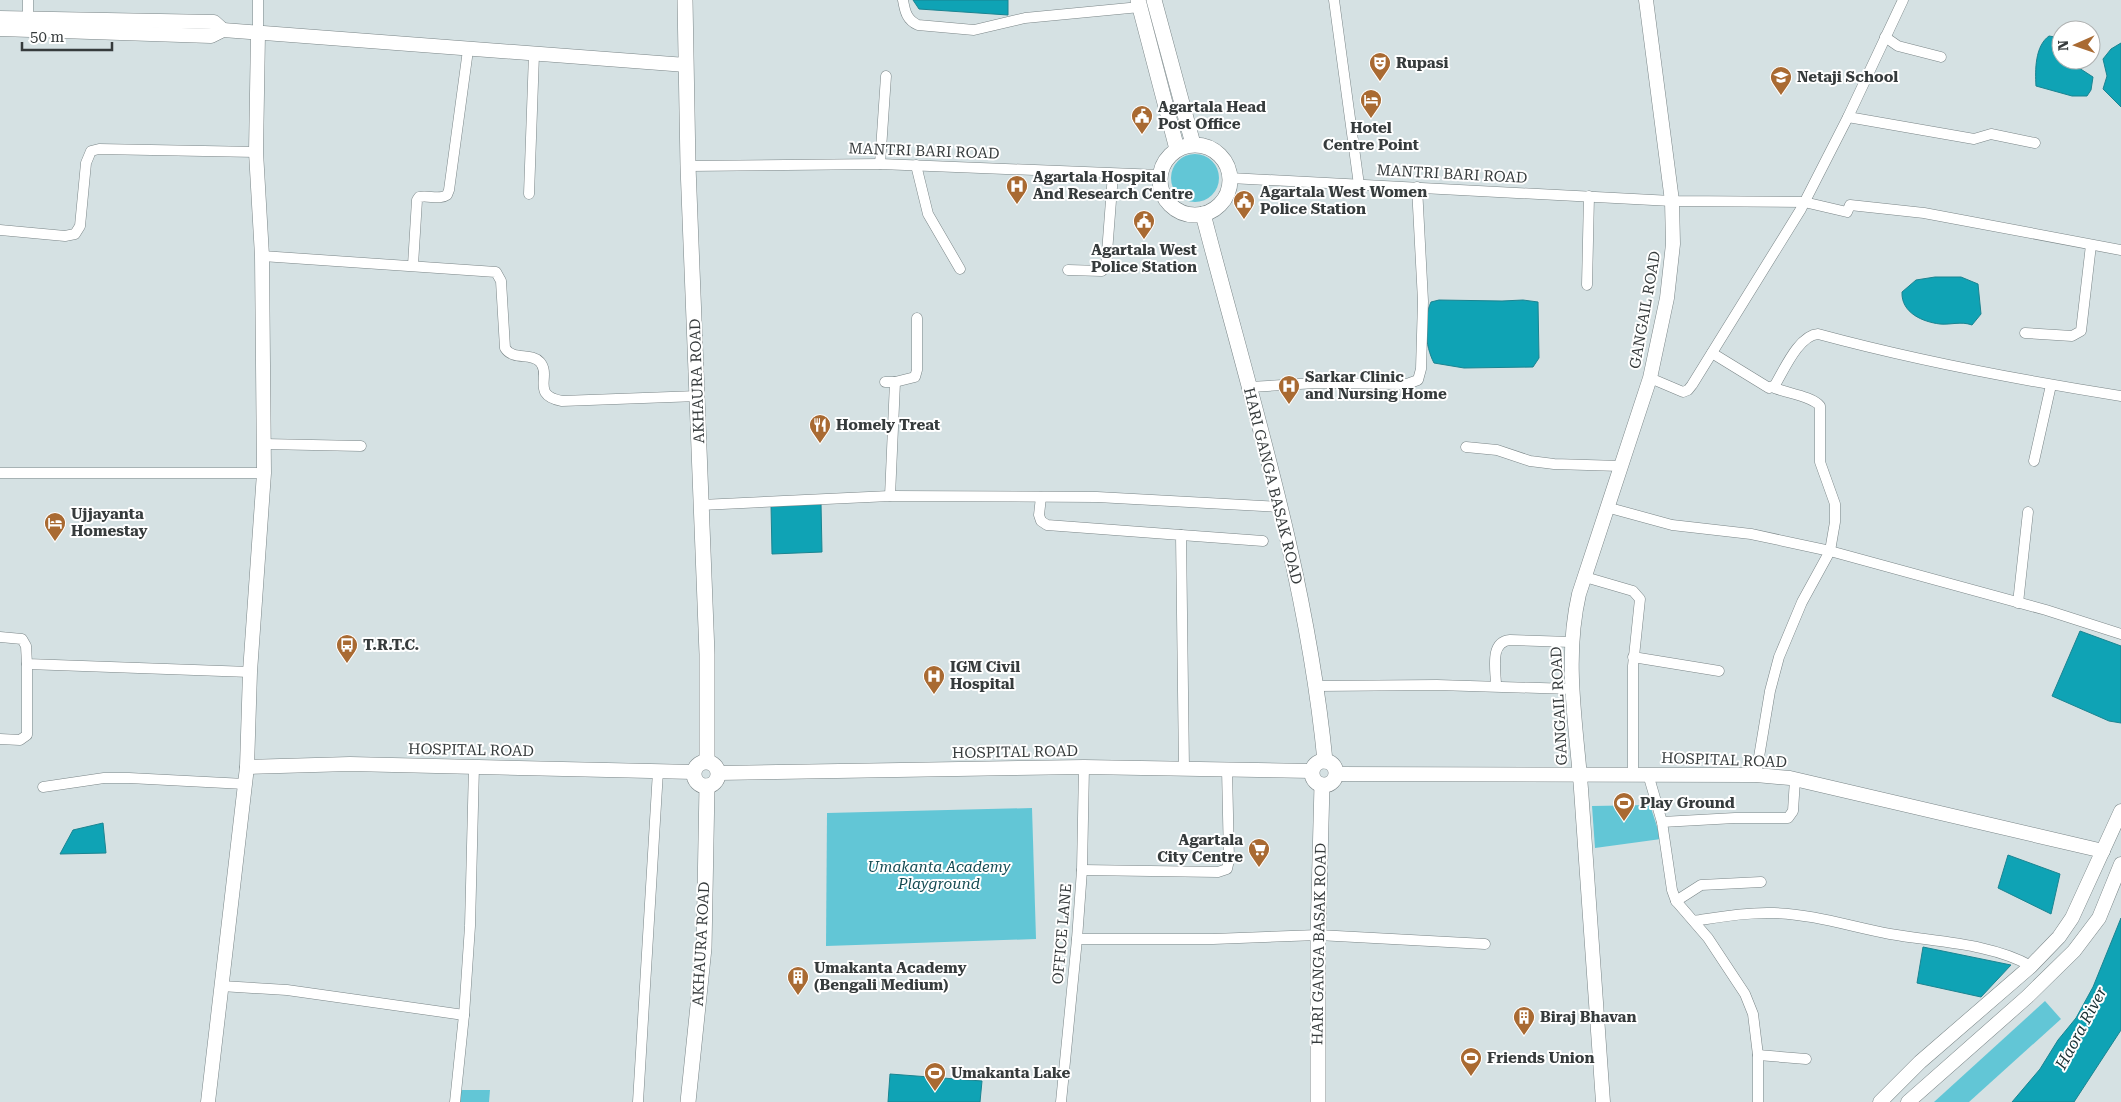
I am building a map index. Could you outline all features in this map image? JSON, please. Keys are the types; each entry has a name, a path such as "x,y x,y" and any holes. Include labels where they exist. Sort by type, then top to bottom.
{"main road":[{"name":"AKHAURA ROAD","path":"685,0 688,166 707,654 707,761"},
{"path":"1154,0 1193,144"},
{"path":"1139,4 1177,149"},
{"path":"1193,144 1202,145 1218,153 1229,169 1230,178 1229,188 1220,205 1203,214 1191,215 1171,206 1164,197 1160,187 1160,176 1166,161 1177,149 1193,144"},
{"name":"HARI GANGA BASAK ROAD","path":"1203,214 1280,507 1310,645 1325,761"},
{"path":"707,761 715,765 718,773 716,780 707,786 696,782 694,772 699,763 707,761"},
{"path":"1325,761 1333,765 1336,774 1331,782 1322,785 1313,778 1312,771 1316,764 1325,761"},
{"name":"HARI GANGA BASAK ROAD","path":"1318,1102 1318,935 1322,785"},
{"name":"AKHAURA ROAD","path":"688,1102 704,948 707,786"}],"street":[{"path":"28,0 28,18"},
{"path":"208,1102 247,767 250,672 264,473 262,256 256,152 258,0"},
{"path":"904,0 905,12 912,22 967,30 987,28 1025,18 1139,4"},
{"path":"1334,0 1359,185"},
{"name":"GANGAIL ROAD","path":"1603,1102 1580,774 1572,689 1571,642 1574,618 1584,577 1650,378 1667,298 1673,244 1672,201 1646,0"},
{"path":"1650,378 1685,391 1692,385 1804,202 1848,117 1903,0"},
{"path":"0,18 214,22 223,30"},
{"path":"0,29 211,36 223,30 686,65"},
{"path":"1886,37 1898,46 1941,57"},
{"path":"412,265 417,200 419,197 426,196 444,197 449,190 468,50"},
{"path":"529,194 534,54"},
{"path":"880,164 886,76"},
{"path":"1848,117 1974,139 1991,134 2035,143"},
{"path":"0,230 66,236 75,234 80,226 86,163 91,151 99,149 256,152"},
{"name":"MANTRI BARI ROAD","path":"688,166 880,164 1160,176"},
{"path":"916,165 928,214 960,269"},
{"path":"1068,270 1097,272 1102,271 1106,266 1113,174"},
{"name":"MANTRI BARI ROAD","path":"1230,178 1672,201 1804,202 1847,212 1850,205 1924,213 2091,245"},
{"path":"1250,387 1316,383 1407,384 1418,380 1421,370 1423,301 1417,187"},
{"path":"1587,285 1589,196"},
{"path":"2025,333 2072,336 2081,331 2091,245 2121,250"},
{"path":"262,256 496,272 501,281 505,348 514,355 540,361 546,396 562,401 698,396"},
{"path":"890,496 890,382 915,377 917,318"},
{"path":"1772,387 1801,342 1809,336 1818,334 1923,360 2051,385 2121,396"},
{"path":"1712,353 1765,387 1772,387 1789,394 1813,400 1820,406 1820,462 1835,504 1836,513 1830,550 1802,602 1779,657 1770,691 1756,774"},
{"path":"2034,461 2051,385"},
{"path":"264,444 361,446"},
{"path":"1466,447 1497,450 1530,461 1554,464 1620,466"},
{"path":"0,472 264,473"},
{"path":"701,505 890,496 1097,498 1280,507"},
{"path":"1041,497 1040,515 1042,521 1047,525 1263,541"},
{"path":"1606,507 1672,525 1751,534 1830,550 2121,634"},
{"path":"2018,603 2028,512"},
{"path":"1181,535 1184,768"},
{"path":"1584,577 1633,591 1639,596 1641,605 1633,657 1633,774"},
{"path":"0,637 22,639 26,646 27,664 27,735 20,740 0,739"},
{"path":"1496,686 1496,649 1502,642 1510,640 1571,642"},
{"path":"1633,657 1719,671"},
{"path":"27,664 250,672"},
{"path":"1316,686 1496,686 1572,689"},
{"name":"HOSPITAL ROAD","path":"247,767 350,764 694,772"},
{"path":"455,1102 464,1015 470,926 474,766"},
{"name":"HOSPITAL ROAD","path":"718,773 1084,767 1312,771"},
{"name":"OFFICE LANE","path":"1061,1102 1082,870 1084,767"},
{"path":"1082,870 1218,872 1227,869 1229,860 1227,769"},
{"path":"638,1102 658,771"},
{"name":"HOSPITAL ROAD","path":"1336,774 1756,774 1795,779 2103,851"},
{"path":"1648,774 1662,822 1672,890 1676,901 1722,957 1745,994 1753,1014 1758,1056 1758,1102"},
{"path":"42,787 104,778 245,784"},
{"path":"1662,822 1735,818 1788,818 1793,811 1795,779"},
{"path":"1880,1102 1920,1062 2031,966 2059,938 2072,918 2121,811"},
{"path":"1908,1102 2027,997 2074,951 2099,918 2121,864"},
{"path":"1676,901 1701,885 1761,882"},
{"path":"1694,921 1757,913 1796,915 1890,934 1958,944 2011,956 2031,966"},
{"path":"1077,939 1213,939 1318,935 1485,944"},
{"path":"222,986 287,990 464,1015"},
{"path":"1758,1056 1806,1060"}],"green space":[{"path":"1190,154 1200,154 1212,161 1219,173 1219,183 1212,195 1200,202 1190,202 1182,198 1175,191 1171,183 1171,173 1175,165 1182,158"},
{"name":"Play Ground","path":"1650,805 1661,839 1595,848 1592,806"},
{"name":"Umakanta Academy Playground","path":"1032,808 1036,939 826,946 827,813"},
{"path":"2045,1001 2061,1019 1969,1102 1934,1102"},
{"path":"461,1090 490,1090 489,1102 460,1102"}],"water":[{"path":"913,0 1008,0 1008,15 919,9"},
{"path":"2051,36 2051,70 2082,70 2093,77 2091,90 2087,96 2072,96 2036,86 2038,52 2044,40"},
{"path":"2121,43 2121,107 2103,89 2107,76 2103,59 2111,49"},
{"path":"1935,277 1961,277 1978,284 1981,314 1972,325 1964,323 1933,323 1920,319 1905,306 1902,292 1916,280"},
{"path":"1439,300 1523,300 1538,302 1539,358 1533,367 1464,368 1434,363 1427,341 1426,324 1431,302"},
{"path":"821,503 822,552 772,554 771,504"},
{"path":"2080,631 2121,646 2121,723 2109,721 2052,696"},
{"path":"103,823 106,853 60,854 73,830"},
{"path":"2008,855 2060,874 2051,914 1998,888"},
{"name":"Haora River","path":"2121,918 2121,1030 2074,1102 2012,1102 2040,1069 2058,1040 2076,1018 2093,987"},
{"path":"1923,947 2011,965 1981,997 1917,983"},
{"name":"Umakanta Lake","path":"890,1074 982,1081 980,1102 888,1102"}],"place":[{"name":"Rupasi","path":"1380,82"},
{"name":"Netaji School","path":"1781,96"},
{"name":"Hotel Centre Point","path":"1371,119"},
{"name":"Agartala Head Post Office","path":"1142,135"},
{"name":"Agartala Hospital And Research Centre","path":"1017,205"},
{"name":"Agartala West Women Police Station","path":"1244,220"},
{"name":"Agartala West Police Station","path":"1144,240"},
{"name":"Sarkar Clinic and Nursing Home","path":"1289,405"},
{"name":"Homely Treat","path":"820,444"},
{"name":"Ujjayanta Homestay","path":"55,542"},
{"name":"T.R.T.C.","path":"347,664"},
{"name":"IGM Civil Hospital","path":"934,695"},
{"name":"Play Ground","path":"1624,822"},
{"name":"Agartala City Centre","path":"1259,868"},
{"name":"Umakanta Academy (Bengali Medium)","path":"798,996"},
{"name":"Biraj Bhavan","path":"1524,1036"},
{"name":"Friends Union","path":"1471,1077"},
{"name":"Umakanta Lake","path":"935,1092"}]}
